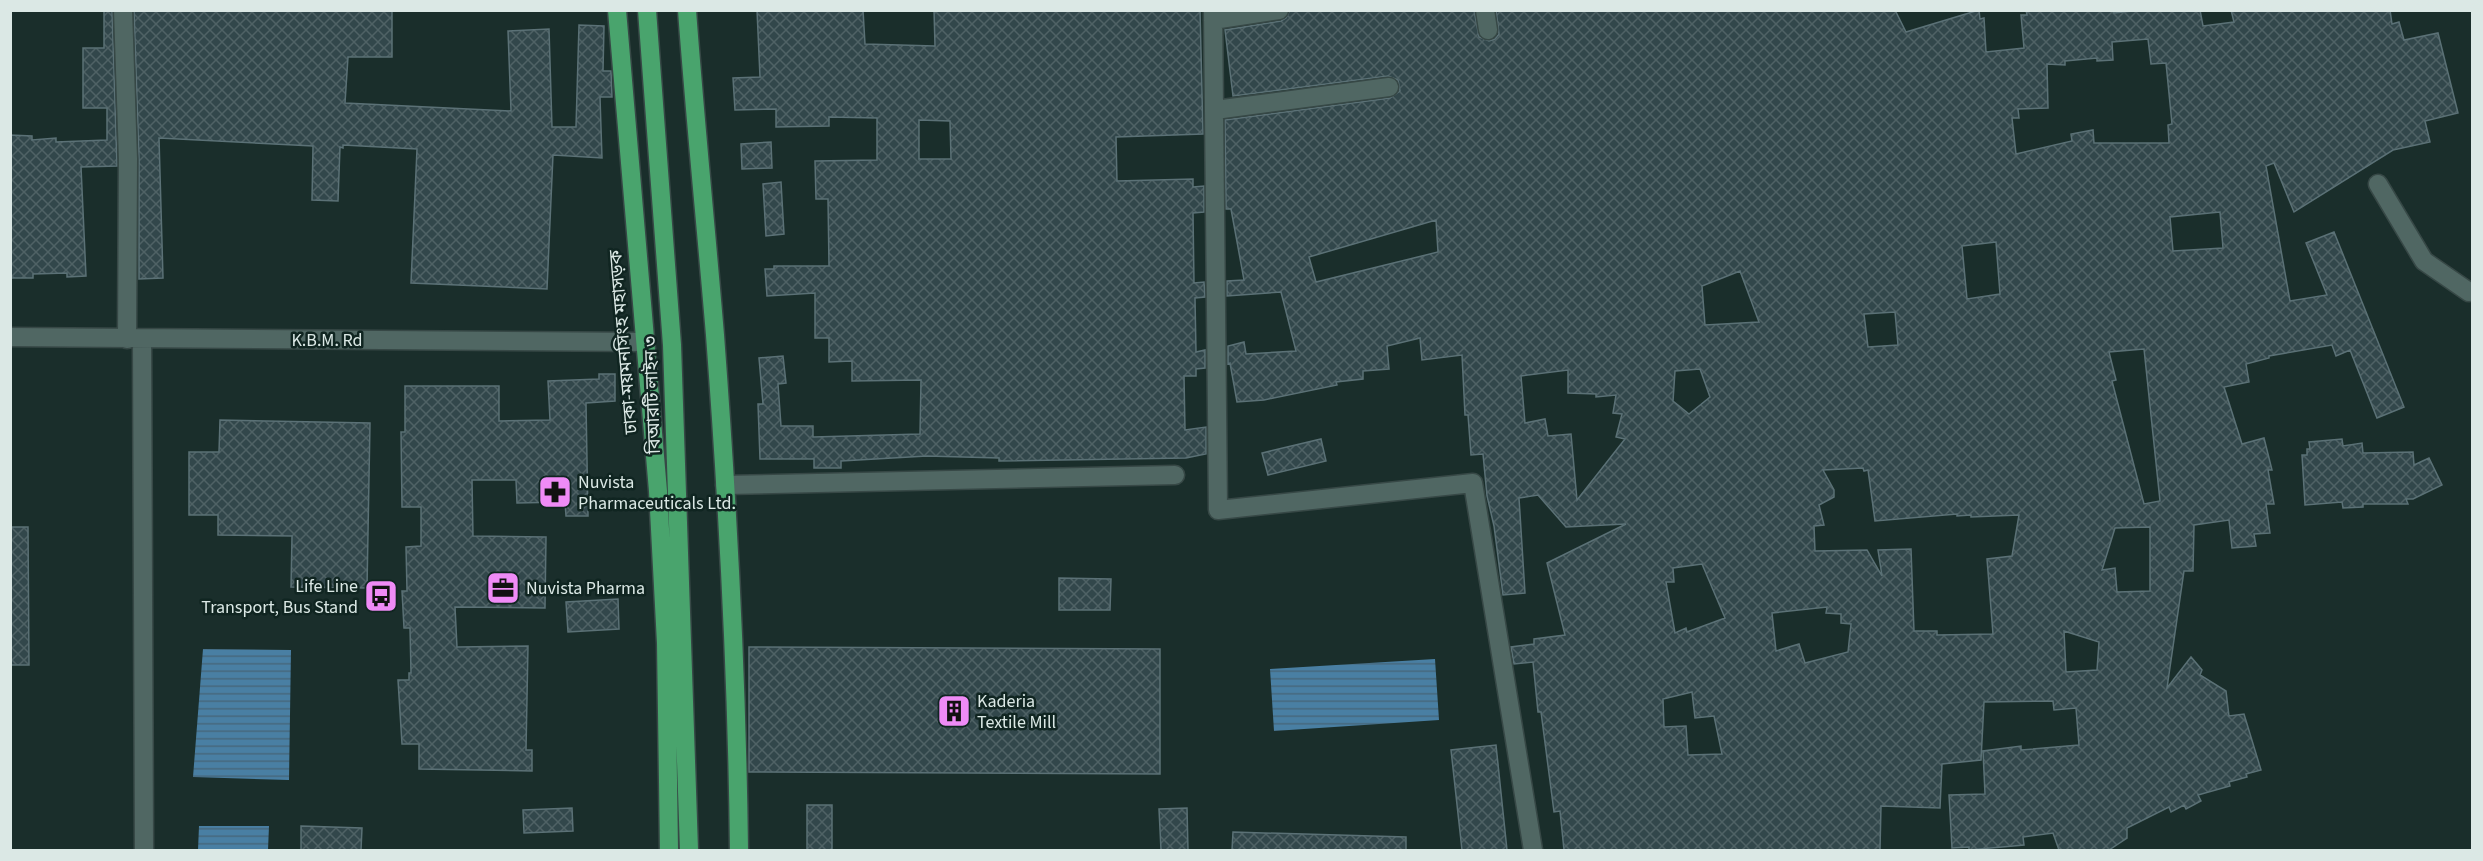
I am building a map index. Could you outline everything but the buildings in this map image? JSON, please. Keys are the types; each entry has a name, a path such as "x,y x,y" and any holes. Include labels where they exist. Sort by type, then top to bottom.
{"highway":[{"name":"ঢাকা-ময়মনসিংহ মহাসড়ক","path":"617,10 658,491 666,643 669,850"},
{"name":"বিআরটি লাইন ৩","path":"647,10 672,345 689,850"},
{"path":"687,10 725,485 738,708 739,850"}],"street":[{"path":"123,10 135,339 144,850"},
{"path":"1279,10 1213,15 1218,510 1473,483 1533,850"},
{"path":"1485,10 1488,30"},
{"path":"1215,110 1389,87"},
{"path":"2378,184 2424,261 2471,293"},
{"name":"K.B.M. Rd","path":"10,337 644,342"},
{"path":"725,485 1175,475"}],"water":[{"path":"203,649 291,650 289,780 193,777"},
{"path":"1435,659 1439,720 1274,731 1270,669"},
{"path":"199,826 269,826 268,850 198,850"}],"place":[{"name":"Nuvista Pharmaceuticals Ltd.","path":"555,492"},
{"name":"Nuvista Pharma","path":"503,588"},
{"name":"Life Line Transport, Bus Stand","path":"381,596"},
{"name":"Kaderia Textile Mill","path":"954,711"}]}
